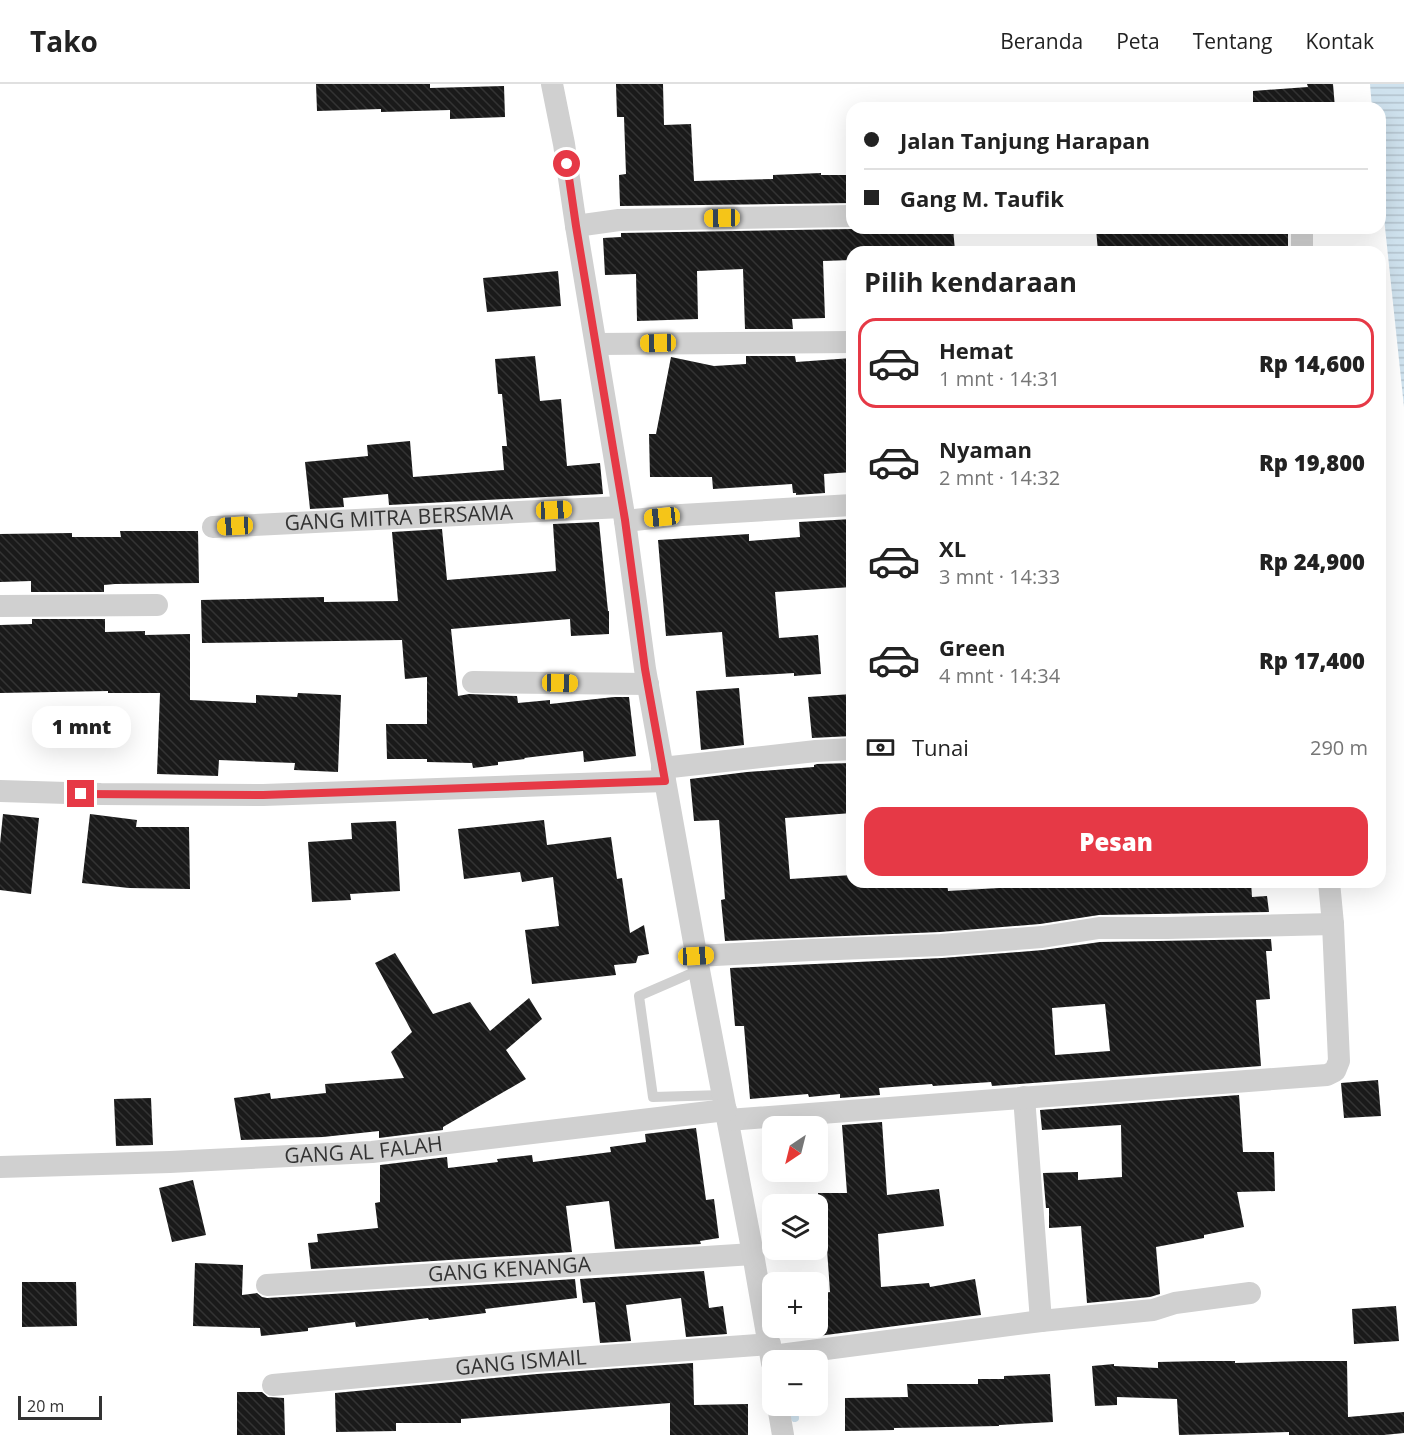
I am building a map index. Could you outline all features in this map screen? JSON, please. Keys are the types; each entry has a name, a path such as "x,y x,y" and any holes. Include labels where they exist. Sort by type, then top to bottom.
{"street":[{"path":"552,84 597,344 663,774 770,1350"},
{"path":"576,226 619,220 846,216"},
{"path":"597,344 846,342"},
{"name":"GANG MITRA BERSAMA","path":"213,527 624,514 681,515 846,505"},
{"path":"0,606 157,605"},
{"path":"473,682 648,684"},
{"path":"0,791 263,795 663,774 846,750"},
{"path":"697,963 813,950 941,945 1042,936 1099,928 1333,924 1330,888"},
{"name":"GANG AL FALAH","path":"0,1167 170,1162 372,1152 726,1108 1024,1097 1327,1075 1335,1071 1339,1061 1333,924"},
{"path":"1024,1097 1041,1321"},
{"name":"GANG KENANGA","path":"267,1285 753,1254"},
{"name":"GANG ISMAIL","path":"804,1350 1142,1311 1184,1302 1250,1293"},
{"name":"GANG ISMAIL","path":"273,1385 536,1361 762,1354"},
{"path":"780,1416 783,1435"}],"lane":[{"path":"697,963 639,996 652,1097 726,1108"}],"water":[{"path":"1370,84 1404,84 1404,407 1386,234 1386,102 1372,102"}],"building":[{"path":"316,84 430,84 430,88 504,86 505,117 450,119 450,110 317,111"},
{"path":"616,84 663,84 664,125 691,124 694,181 773,179 773,175 821,173 821,175 846,175 846,203 620,206 619,175 626,174 624,117 617,117"},
{"path":"1307,84 1333,84 1334,102 1253,102 1253,91 1308,87"},
{"path":"846,229 846,234 954,234 955,246 846,246 846,260 823,261 825,318 792,319 793,329 745,329 743,269 697,271 698,319 637,321 636,274 605,275 603,238 621,237 621,233"},
{"path":"1096,234 1288,234 1288,246 1098,246"},
{"path":"558,271 561,306 487,312 483,278"},
{"path":"535,356 540,401 561,399 567,466 600,463 603,494 389,505 388,494 343,498 344,507 310,509 305,462 368,456 367,445 410,441 413,477 504,470 502,446 507,446 502,394 498,394 495,359"},
{"path":"746,356 795,356 796,362 846,358 846,472 824,474 825,493 796,495 793,493 792,484 713,489 712,477 650,477 649,434 656,434 671,357 714,366 746,364"},
{"path":"846,519 846,587 775,592 779,638 818,635 821,674 794,676 794,673 726,677 722,632 666,636 658,540 749,534 749,541 800,537 799,522"},
{"path":"599,522 609,611 609,634 571,636 570,619 451,629 458,696 469,694 517,696 518,703 550,700 550,704 629,697 636,756 584,762 583,751 498,762 498,765 473,768 472,763 427,762 427,759 387,759 386,724 427,724 427,677 405,679 402,640 202,643 201,600 324,597 324,602 398,601 392,532 442,529 447,580 556,571 553,524"},
{"path":"120,531 198,531 199,583 104,585 104,592 31,592 31,581 0,582 0,534 72,533 72,537 121,537"},
{"path":"32,619 105,619 105,632 145,631 145,635 190,634 190,700 256,703 256,695 297,697 298,693 341,695 338,772 294,770 295,763 219,760 218,776 157,774 160,693 108,693 108,691 0,693 0,625 32,624"},
{"path":"739,688 744,745 701,750 696,691"},
{"path":"846,694 846,736 812,738 808,697"},
{"path":"846,763 846,813 785,818 790,879 846,875 846,888 948,888 948,891 999,888 1251,888 1252,897 1267,896 1269,912 1099,915 1040,924 940,932 725,941 721,900 725,899 719,820 694,821 690,779 814,767 817,764"},
{"path":"3,814 39,818 31,894 0,890 0,844"},
{"path":"90,814 137,820 136,827 189,827 190,889 129,888 82,883"},
{"path":"544,820 547,845 611,837 617,879 622,878 630,933 644,925 649,954 638,956 636,963 614,965 616,975 532,984 525,930 559,926 553,877 522,882 520,872 464,879 458,829"},
{"path":"396,821 400,891 350,894 351,900 312,902 308,842 352,839 351,823"},
{"path":"1271,939 1272,951 1266,951 1270,999 1256,1000 1261,1066 992,1086 991,1082 879,1088 880,1095 840,1098 840,1094 809,1097 808,1094 750,1099 744,1026 735,1026 730,968 942,958 1043,950 1100,942","holes":["1105,1004 1110,1051 1055,1055 1052,1008"]},
{"path":"395,953 433,1014 470,1002 490,1031 529,998 542,1019 506,1050 526,1079 443,1127 443,1130 379,1138 379,1131 323,1137 241,1140 234,1098 270,1093 271,1099 326,1093 325,1084 404,1078 391,1052 412,1032 375,963"},
{"path":"1378,1080 1381,1116 1344,1118 1341,1083"},
{"path":"1239,1095 1243,1152 1274,1152 1275,1191 1237,1192 1244,1227 1204,1235 1204,1238 1156,1247 1160,1294 1087,1303 1081,1226 1049,1228 1049,1208 1046,1208 1043,1173 1078,1172 1078,1180 1122,1177 1121,1125 1042,1130 1040,1110"},
{"path":"151,1098 153,1145 116,1146 114,1099"},
{"path":"882,1122 887,1195 939,1189 944,1226 878,1234 881,1287 929,1283 930,1287 975,1279 981,1315 828,1335 828,1292 830,1292 828,1194 818,1193 847,1193 842,1125"},
{"path":"696,1128 706,1200 714,1199 719,1238 700,1241 701,1244 615,1249 609,1201 566,1206 572,1252 311,1269 308,1243 318,1242 317,1234 378,1228 375,1203 380,1202 380,1165 447,1157 448,1168 532,1155 533,1162 611,1152 610,1147 646,1142 645,1134"},
{"path":"193,1180 206,1235 172,1242 159,1188"},
{"path":"195,1263 243,1265 242,1295 257,1293 267,1298 575,1279 577,1298 485,1309 486,1313 429,1320 428,1318 356,1327 355,1322 308,1328 308,1331 261,1336 260,1328 193,1326"},
{"path":"704,1271 709,1308 723,1306 727,1334 686,1337 681,1298 626,1305 631,1341 600,1343 595,1302 583,1303 580,1279"},
{"path":"22,1282 76,1282 77,1326 22,1327"},
{"path":"1396,1306 1399,1341 1354,1344 1352,1309"},
{"path":"1235,1361 1235,1363 1347,1361 1348,1417 1404,1412 1404,1433 1289,1435 1289,1432 1179,1435 1177,1399 1117,1397 1117,1405 1095,1406 1092,1366 1114,1364 1114,1366 1158,1368 1158,1362"},
{"path":"693,1363 694,1405 748,1404 748,1435 670,1435 670,1403 461,1419 461,1423 396,1423 396,1431 336,1432 335,1393 537,1374"},
{"path":"1050,1374 1053,1422 845,1431 845,1398 908,1397 907,1384 978,1384 978,1379 1004,1379 1004,1376"},
{"path":"237,1392 262,1392 268,1397 284,1398 285,1435 237,1435"}],"route":[{"path":"81,794 263,795 665,781 645,669 625,520 567,164"}]}
